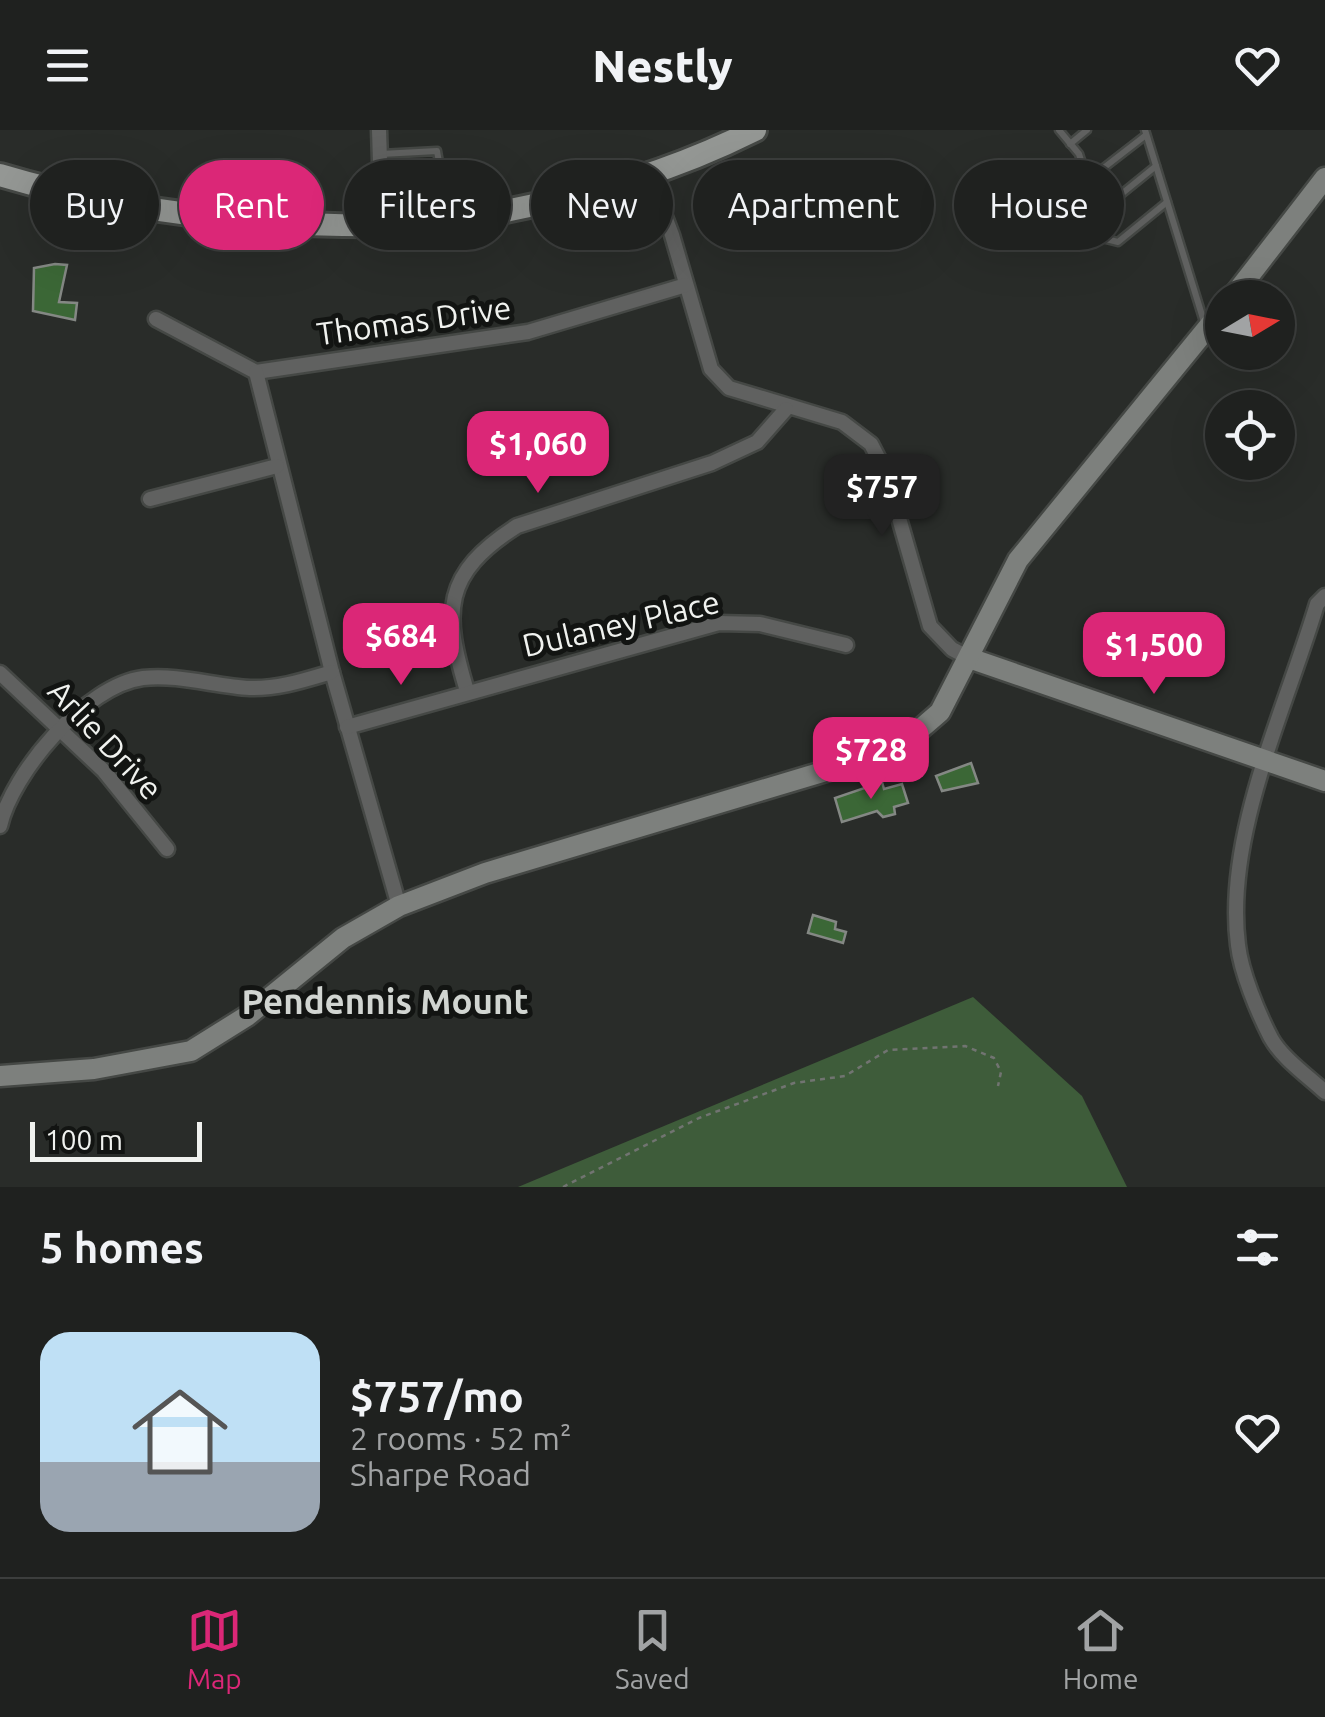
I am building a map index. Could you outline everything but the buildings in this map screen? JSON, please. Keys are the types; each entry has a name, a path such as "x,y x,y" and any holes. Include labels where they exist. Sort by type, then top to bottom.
{"main road":[{"path":"673,167 755,130"},
{"path":"0,174 71,196 223,216 344,221"},
{"path":"1246,280 1325,178"},
{"path":"7,1071 94,1069 191,1052 247,1016 342,938 399,906 485,873 880,758 910,741 940,712 1018,560 1205,332"},
{"path":"969,658 1325,781"}],"street":[{"path":"379,130 380,160"},
{"path":"673,246 711,369 729,388 842,422 871,444 886,473 930,626 952,649 969,658"},
{"name":"Thomas Drive","path":"256,372 528,332 686,285"},
{"path":"156,319 256,372 332,672 399,906"},
{"path":"467,691 453,637 452,596 493,541 517,526 712,463 757,442 786,408"},
{"path":"150,499 277,466"},
{"path":"1325,596 1317,604 1241,853 1238,948 1272,1041 1325,1092"},
{"name":"Dulaney Place","path":"347,727 719,623 760,624 846,645"},
{"path":"0,826 14,789 62,729 97,698 142,678 252,688 284,686 332,672"},
{"name":"Arlie Drive","path":"0,673 104,771 167,849"}],"lane":[{"path":"1059,130 1081,160"},
{"path":"1070,144 1087,130"},
{"path":"1112,160 1146,133 1205,328"},
{"path":"380,154 437,151 439,160"},
{"path":"1124,192 1156,166"},
{"path":"1124,237 1167,202"}],"path":[{"path":"563,1187 699,1118 794,1083 845,1076 888,1050 965,1046 994,1058 1001,1072 998,1086"}],"green space":[{"path":"973,997 1082,1096 1127,1187 518,1187"}],"district":[{"name":"Pendennis Mount","path":"385,1002"}]}
